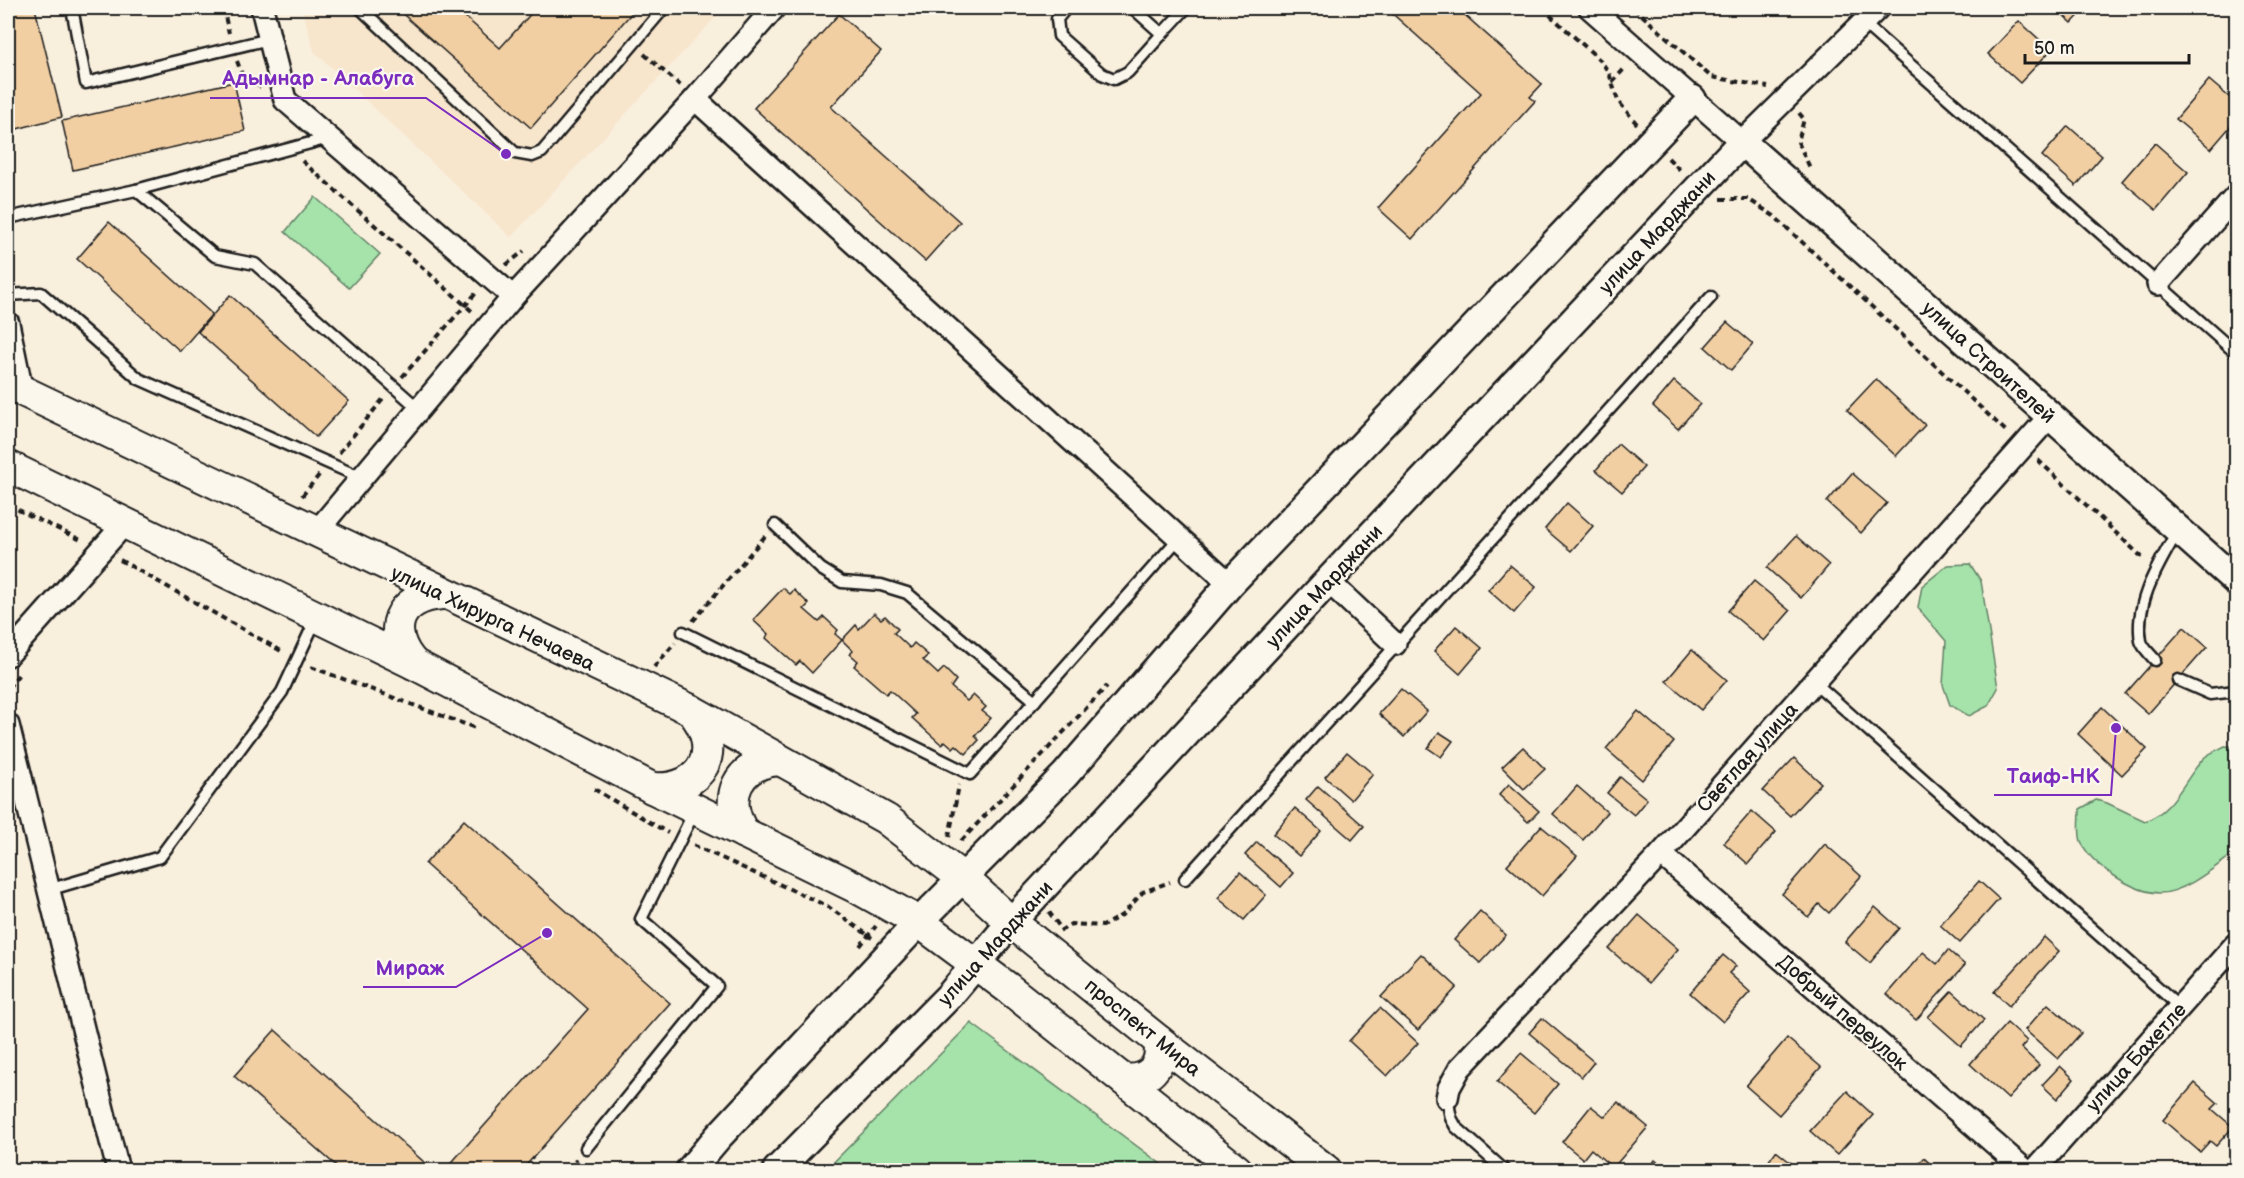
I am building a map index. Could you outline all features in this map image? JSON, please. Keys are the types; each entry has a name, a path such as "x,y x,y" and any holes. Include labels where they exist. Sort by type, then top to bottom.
{"main road":[{"name":"улица Хирурга Нечаева","path":"15,387 317,531 442,594 691,710 886,819 964,879"},
{"path":"8,466 414,664 695,810 861,890 919,922 975,963 1237,1170"},
{"path":"414,664 402,651 397,635 400,618 410,603 425,595 442,594"},
{"path":"652,788 669,789 686,784 699,773 706,757 708,740 702,723 691,710"},
{"path":"744,833 733,810 737,785 754,766 779,760"},
{"name":"проспект Мира","path":"964,879 1011,922 1159,1041 1326,1170"},
{"path":"1123,1079 1139,1080 1153,1071 1160,1057 1159,1041"}],"street":[{"path":"262,8 285,100 513,297"},
{"path":"317,531 513,297 695,99 774,8"},
{"path":"1590,8 1742,142"},
{"name":"улица Марджани","path":"777,1170 950,995 1011,922 1328,581 1742,142 1878,8"},
{"path":"695,99 1230,584"},
{"path":"690,1170 718,1137 919,922 1065,775 1230,584 1692,99"},
{"name":"улица Строителей","path":"1742,142 2236,582"},
{"path":"2158,284 2236,196"},
{"path":"8,327 15,387"},
{"name":"Светлая улица","path":"1447,1098 1454,1076 1460,1068 1661,854 2050,416"},
{"path":"8,655 126,522"},
{"path":"1328,581 1395,644"},
{"path":"8,725 118,1170"},
{"name":"Добрый переулок","path":"1661,854 2025,1170"},
{"name":"улица Бахетле","path":"2035,1170 2236,944"}],"lane":[{"path":"72,8 86,83 269,39"},
{"path":"360,8 515,153 524,156 542,152 664,8"},
{"path":"1134,8 1162,34"},
{"path":"1062,9 1056,26 1059,36 1107,78 1121,77 1128,72 1186,8"},
{"path":"1862,22 2236,353"},
{"path":"8,218 136,190 329,138"},
{"path":"136,190 215,256 255,264 419,409"},
{"path":"8,295 41,292 139,379 362,478"},
{"path":"1185,879 1711,297"},
{"path":"775,525 821,569 842,582 881,585 907,593 1035,700"},
{"path":"2155,660 2141,643 2142,615 2149,583 2178,530"},
{"path":"683,633 969,774 1180,537"},
{"path":"48,890 160,857 282,692 317,616"},
{"path":"2178,680 2210,694 2236,691"},
{"path":"1814,682 2180,1007"},
{"path":"586,1148 717,986 641,919 695,810"},
{"path":"1447,1098 1451,1118 1456,1127 1504,1170"}],"path":[{"path":"1542,8 1601,61 1609,73 1618,100 1651,141 1698,189 1713,199 1748,199 1774,216 2156,570"},
{"path":"1634,8 1711,77 1766,86 1786,99 1804,119 1798,142 1811,170 1820,177"},
{"path":"633,44 695,99"},
{"path":"670,92 685,75"},
{"path":"288,149 489,326"},
{"path":"297,501 490,277 530,247"},
{"path":"8,505 100,551 316,670 486,732"},
{"path":"654,667 775,525"},
{"path":"945,843 951,834 961,770"},
{"path":"585,783 681,840 827,906 875,940"},
{"path":"1061,929 1071,924 1103,926 1122,915 1143,892 1153,886 1185,879"},
{"path":"576,1161 586,1170"}],"shaded area":[{"path":"302,8 724,8 511,237 314,51"}],"green space":[{"path":"315,197 380,254 349,288 285,232"},
{"path":"1970,564 1981,581 1998,688 1988,706 1969,716 1950,705 1943,685 1946,641 1918,608 1922,586 1948,565"},
{"path":"2225,746 2236,747 2236,852 2190,884 2170,892 2160,893 2150,892 2126,883 2103,868 2086,850 2080,837 2080,809 2096,800 2145,821 2164,810 2172,802 2205,757"},
{"path":"971,1023 1169,1170 826,1170"}],"building":[{"path":"8,8 35,8 62,117 13,130 8,109"},
{"path":"396,8 469,8 463,15 500,48 536,8 636,8 531,128"},
{"path":"1386,8 1457,8 1542,84 1530,97 1535,101 1412,239 1378,208 1481,93"},
{"path":"2055,8 2086,8 2072,23"},
{"path":"839,14 881,51 831,107 960,222 925,261 754,108"},
{"path":"2019,21 2051,50 2020,83 1988,54"},
{"path":"2209,80 2236,103 2236,120 2211,149 2176,119"},
{"path":"234,82 245,131 73,170 62,121"},
{"path":"2068,126 2102,156 2076,186 2042,156"},
{"path":"2155,143 2188,172 2156,210 2122,181"},
{"path":"109,222 212,314 180,351 77,259"},
{"path":"230,295 349,401 316,437 198,332"},
{"path":"1727,322 1753,344 1731,370 1705,347"},
{"path":"1876,379 1925,425 1896,456 1847,410"},
{"path":"1674,381 1700,404 1678,429 1653,406"},
{"path":"1618,444 1644,467 1622,492 1596,470"},
{"path":"1852,473 1887,503 1861,533 1827,502"},
{"path":"1567,503 1593,526 1571,551 1545,529"},
{"path":"1796,536 1829,565 1801,598 1767,568"},
{"path":"1510,565 1536,587 1514,613 1488,590"},
{"path":"1754,581 1790,611 1764,641 1728,611"},
{"path":"783,588 790,594 794,590 809,604 804,609 819,622 824,617 838,630 835,634 842,640 812,673 800,661 796,665 766,638 768,634 753,620"},
{"path":"874,613 881,619 885,616 898,629 894,633 910,648 914,643 928,655 923,660 938,674 944,668 956,680 951,687 967,701 973,695 986,707 982,711 991,718 975,736 979,740 966,754 956,745 953,748 945,741 942,745 912,718 916,714 890,690 886,694 854,666 858,661 850,654 853,651 842,640 856,625 859,629"},
{"path":"1456,626 1482,648 1460,674 1434,651"},
{"path":"2184,627 2207,647 2148,714 2125,694"},
{"path":"1692,650 1727,680 1701,710 1666,681"},
{"path":"1401,689 1427,711 1404,737 1379,714"},
{"path":"2102,707 2147,749 2122,775 2078,734"},
{"path":"1638,711 1674,742 1642,780 1606,749"},
{"path":"1439,732 1453,741 1441,757 1428,748"},
{"path":"1523,747 1545,769 1524,789 1502,767"},
{"path":"1347,752 1373,774 1351,800 1325,777"},
{"path":"1794,758 1821,783 1790,816 1763,791"},
{"path":"1620,777 1647,799 1634,815 1607,793"},
{"path":"1509,784 1539,811 1528,822 1499,795"},
{"path":"1318,786 1364,826 1352,840 1306,800"},
{"path":"1577,786 1607,812 1583,840 1553,814"},
{"path":"1295,808 1321,831 1299,856 1273,834"},
{"path":"1752,811 1776,832 1748,864 1724,843"},
{"path":"464,820 670,1003 522,1170 445,1170 588,1009 425,864"},
{"path":"1541,826 1577,856 1542,896 1507,865"},
{"path":"1257,842 1293,873 1281,887 1245,855"},
{"path":"1825,844 1861,876 1829,913 1819,904 1808,917 1782,894"},
{"path":"1240,872 1266,895 1244,920 1218,898"},
{"path":"1979,881 1999,899 1960,943 1940,925"},
{"path":"1875,907 1899,928 1870,963 1845,942"},
{"path":"1480,911 1506,935 1480,963 1454,940"},
{"path":"1639,915 1678,949 1649,983 1609,949"},
{"path":"2044,937 2059,951 2009,1006 1994,992"},
{"path":"1948,950 1965,965 1916,1020 1887,994 1923,952 1937,964"},
{"path":"1421,954 1457,987 1418,1030 1381,997"},
{"path":"1723,955 1736,966 1729,973 1750,992 1723,1022 1690,993"},
{"path":"1952,991 1984,1020 1961,1046 1928,1017"},
{"path":"2048,1004 2081,1033 2058,1059 2025,1030"},
{"path":"1380,1008 1418,1043 1387,1076 1349,1041"},
{"path":"1542,1018 1594,1062 1582,1077 1529,1033"},
{"path":"2007,1023 2027,1041 2021,1048 2039,1065 2008,1099 1970,1064"},
{"path":"275,1030 433,1170 341,1170 234,1076"},
{"path":"1787,1038 1821,1067 1779,1115 1746,1086"},
{"path":"1521,1053 1558,1084 1534,1113 1497,1082"},
{"path":"2060,1066 2074,1079 2057,1099 2042,1085"},
{"path":"2195,1083 2218,1103 2212,1109 2233,1127 2216,1146 2210,1141 2200,1152 2163,1120"},
{"path":"1847,1091 1873,1115 1837,1155 1810,1131"},
{"path":"1618,1102 1648,1127 1613,1168 1591,1149 1583,1159 1562,1142 1591,1106 1605,1117"},
{"path":"1776,1151 1800,1170 1778,1170 1768,1162"},
{"path":"1924,1158 1937,1170 1913,1170"},
{"path":"1655,1160 1667,1170 1647,1170"}],"place":[{"name":"Адымнар - Алабуга","path":"506,154"},
{"name":"Таиф-НК","path":"2116,728"},
{"name":"Мираж","path":"547,933"}]}
